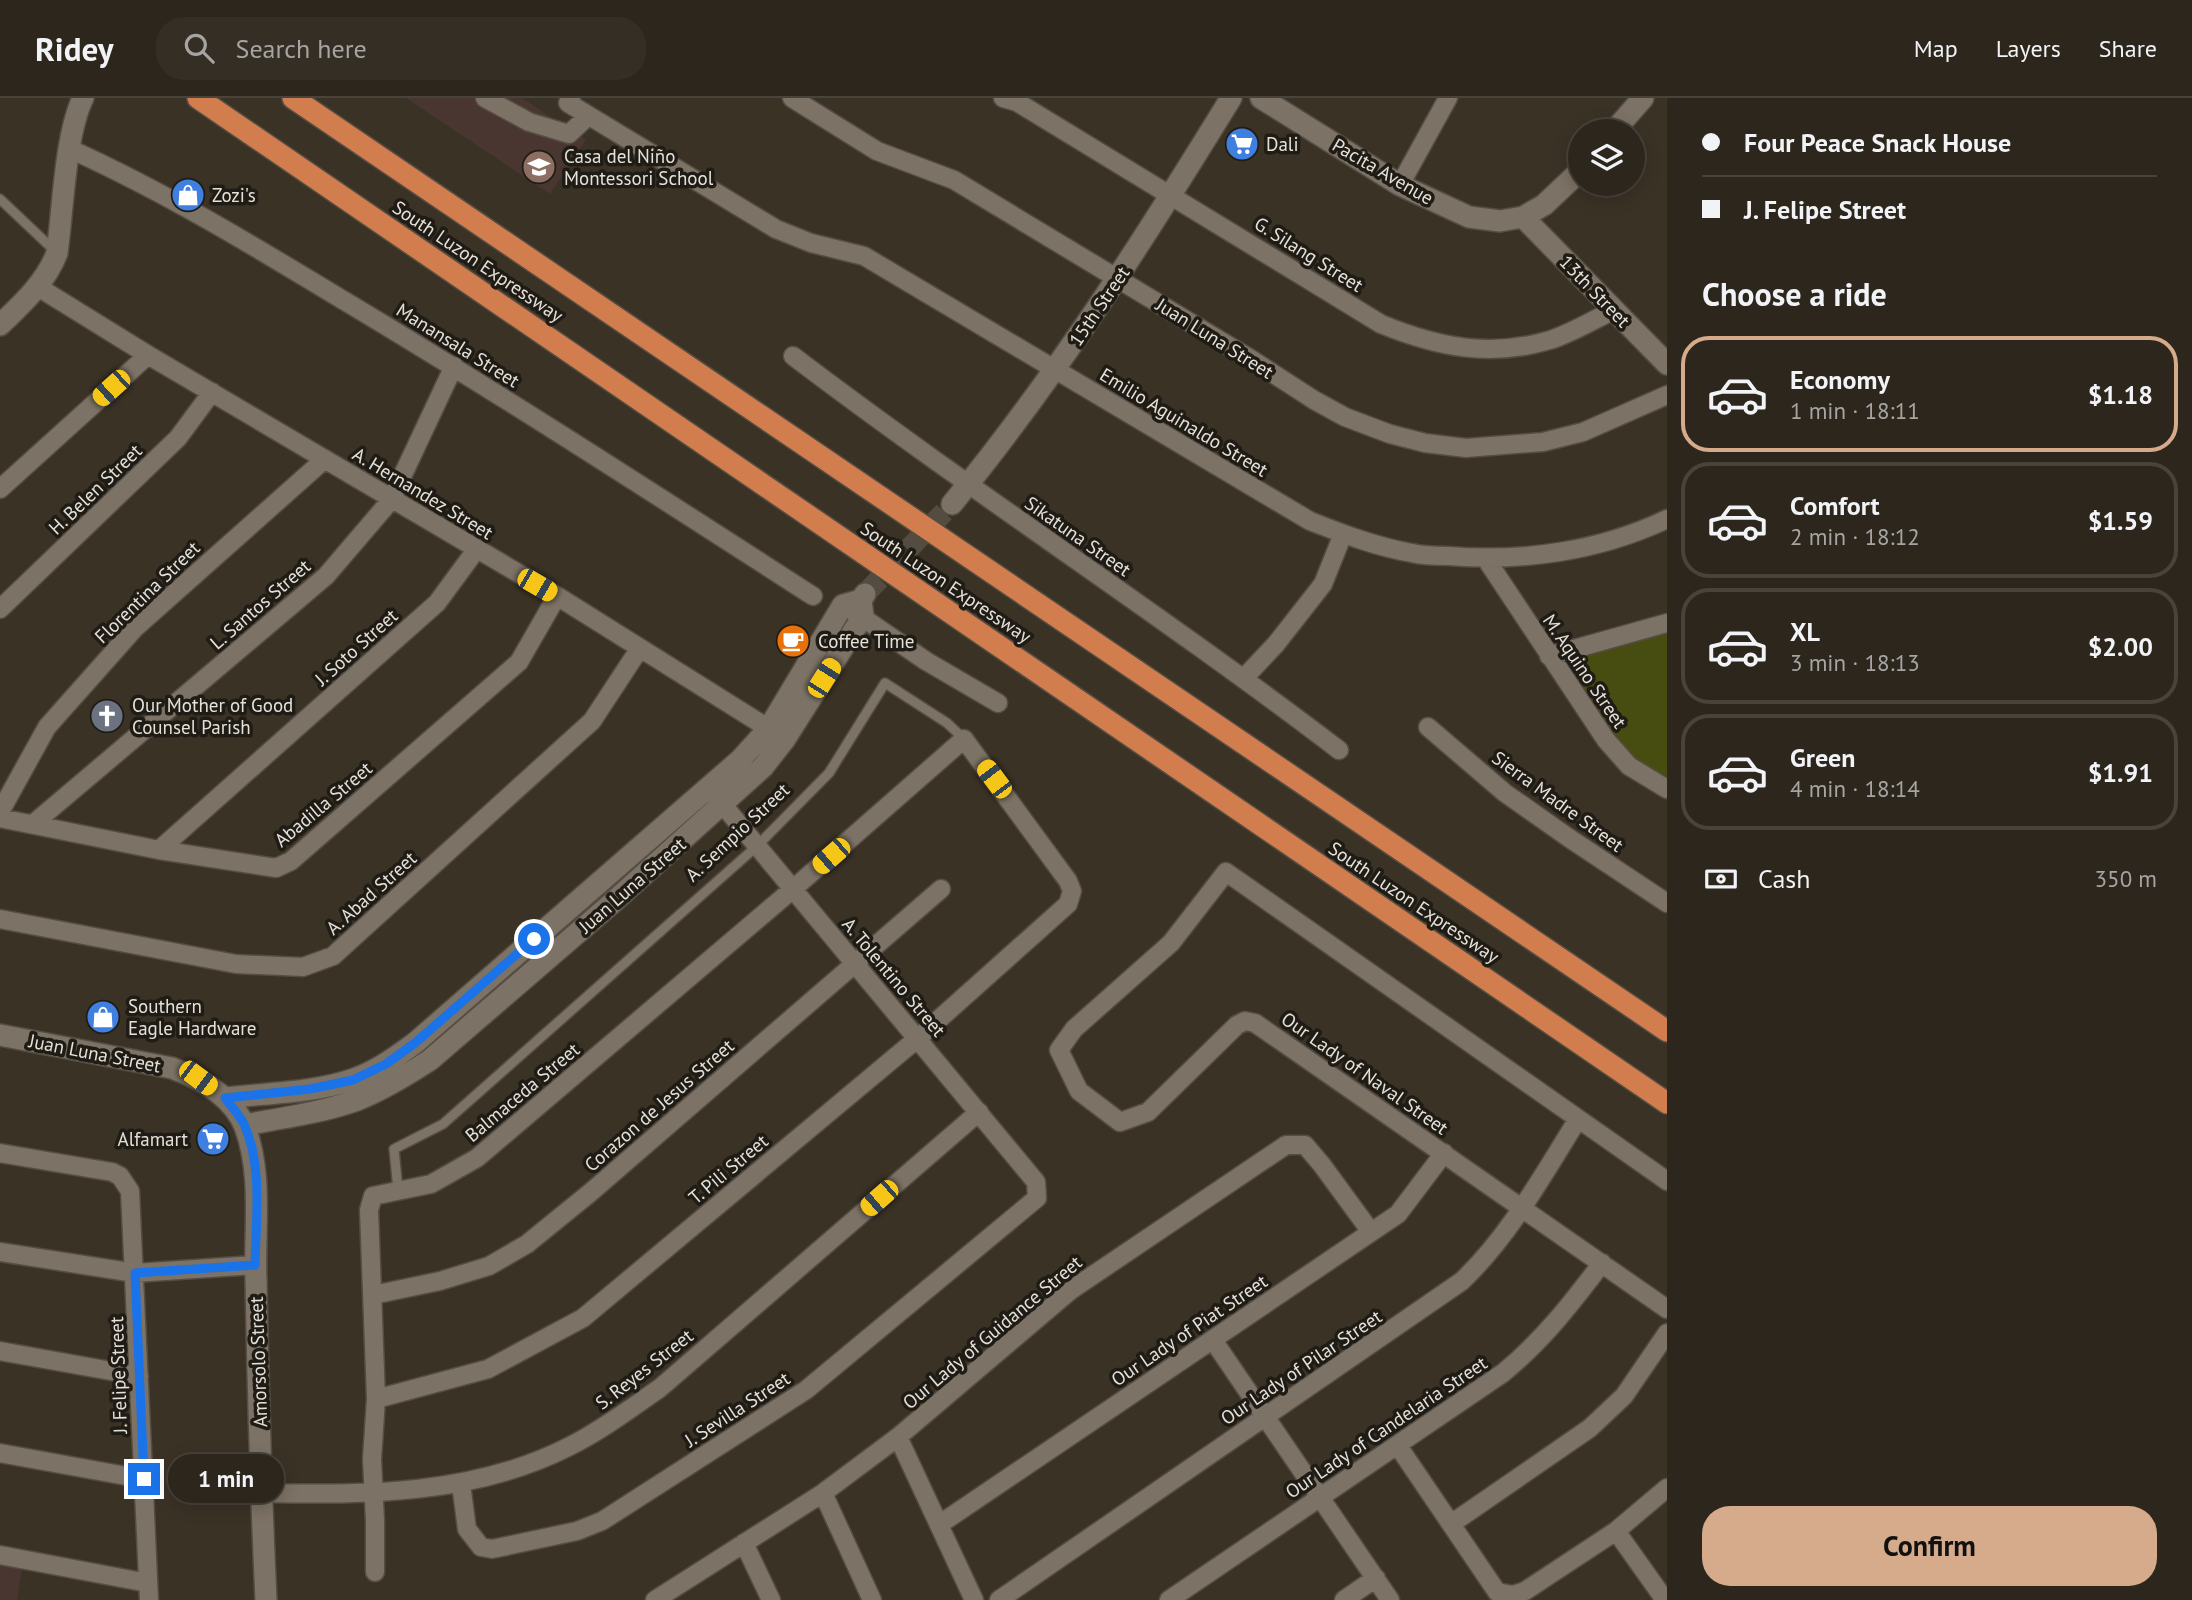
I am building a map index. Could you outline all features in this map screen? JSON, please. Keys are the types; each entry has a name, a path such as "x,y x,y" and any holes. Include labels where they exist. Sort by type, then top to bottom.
{"highway":[{"name":"South Luzon Expressway","path":"198,98 1667,1103"},
{"name":"South Luzon Expressway","path":"293,98 1667,1031"}],"street":[{"path":"6,315 38,287 52,267 57,253 70,149 83,98"},
{"path":"485,98 530,122 569,134 589,116"},
{"name":"Juan Luna Street","path":"792,98 877,151 954,180 1314,400 1345,417 1390,434 1425,443 1466,448 1543,442 1583,432 1667,396"},
{"name":"G. Silang Street","path":"1003,98 1017,102 1381,324 1438,344 1470,349 1522,347 1553,339 1614,310"},
{"name":"15th Street","path":"952,504 1056,370 1118,278 1231,98"},
{"name":"Pacita Avenue","path":"1261,98 1400,185 1469,217 1500,221 1523,217 1544,205 1568,182"},
{"path":"1400,185 1448,98"},
{"path":"1625,119 1643,98"},
{"name":"Emilio Aguinaldo Street","path":"569,101 589,116 776,229 811,243 864,256 1310,521 1343,534 1413,554 1486,559 1582,548 1640,532 1667,519"},
{"name":"Manansala Street","path":"70,149 219,226 453,366 813,596"},
{"name":"13th Street","path":"1523,217 1667,364"},
{"name":"A. Hernandez Street","path":"38,287 557,597 777,734"},
{"path":"0,489 148,355"},
{"name":"Sikatuna Street","path":"793,356 968,485 1244,678 1339,750"},
{"name":"L. Santos Street","path":"33,824 326,576 391,499 453,366"},
{"name":"H. Belen Street","path":"0,609 178,438 212,392"},
{"name":"Florentina Street","path":"0,812 47,727 135,628 325,459"},
{"path":"1244,678 1276,644 1323,584 1343,534"},
{"name":"J. Soto Street","path":"159,850 437,603 476,550"},
{"name":"M. Aquino Street","path":"1486,559 1605,740 1629,766 1667,789"},
{"name":"Abadilla Street","path":"0,818 159,850 276,868 291,861 519,662 557,597"},
{"path":"858,604 926,661 998,703"},
{"name":"Juan Luna Street","path":"0,1035 172,1068 198,1078 225,1098 244,1125 319,1111 358,1099 392,1073 415,1043 716,796 740,760 777,734 858,604"},
{"path":"1549,656 1667,623"},
{"name":"A. Abad Street","path":"0,919 236,964 303,967 333,956 592,721 640,648"},
{"name":"Sierra Madre Street","path":"1428,727 1505,793 1667,903"},
{"name":"Balmaceda Street","path":"375,1572 372,1459 376,1399 369,1210 373,1196 431,1184 477,1158 793,889 964,739"},
{"name":"A. Sempio Street","path":"964,739 1068,881 1072,891 1068,904"},
{"name":"A. Tolentino Street","path":"716,796 1036,1182 1037,1198"},
{"name":"Our Lady of Naval Street","path":"1578,1119 1226,872 1171,943 1074,1029 1059,1050 1079,1091 1120,1122 1148,1112 1237,1025 1245,1021 1263,1028 1667,1309"},
{"name":"Corazon de Jesus Street","path":"373,1295 440,1281 489,1266 527,1244 591,1192 941,889"},
{"name":"T. Pili Street","path":"376,1399 488,1369 583,1318 918,1038 1068,904"},
{"name":"Juan Luna Street","path":"225,1098 310,1089 392,1073"},
{"name":"S. Reyes Street","path":"261,1493 374,1493 461,1484 541,1459 569,1447 608,1425 649,1395 979,1112"},
{"path":"1578,1119 1667,1181"},
{"name":"Our Lady of Pilar Street","path":"999,1600 1462,1281 1481,1262 1522,1207 1578,1119"},
{"name":"Amorsolo Street","path":"244,1125 253,1160 257,1197 255,1265 266,1600"},
{"name":"Our Lady of Guidance Street","path":"655,1600 823,1493 898,1437 1071,1290 1286,1144 1305,1146 1322,1164 1371,1232"},
{"name":"J. Felipe Street","path":"0,1153 112,1172 126,1183 132,1199 149,1591"},
{"name":"Our Lady of Piat Street","path":"940,1524 1398,1213 1444,1153"},
{"name":"J. Sevilla Street","path":"461,1484 467,1529 481,1548 492,1549 577,1531 603,1521 806,1390 1037,1198"},
{"path":"0,1252 135,1273 255,1265"},
{"name":"Our Lady of Candelaria Street","path":"1169,1600 1503,1373 1557,1323 1602,1263"},
{"path":"1451,1524 1590,1429 1624,1396 1667,1333"},
{"path":"1213,1340 1390,1600"},
{"path":"0,1351 139,1376"},
{"path":"898,1437 974,1600"},
{"path":"1398,1446 1497,1592 1513,1595 1525,1591 1616,1531 1667,1488"},
{"path":"0,1452 144,1479"},
{"path":"823,1493 872,1600"},
{"path":"1616,1531 1665,1600"},
{"path":"744,1544 771,1600"},
{"path":"0,1555 149,1591"},
{"path":"1344,1600 1376,1578"}],"lane":[{"path":"0,199 57,253"},
{"name":"A. Sempio Street","path":"398,1191 394,1149 443,1124 757,846 829,773 885,683 947,723 964,739"}],"shaded area":[{"name":"Casa del Niño Montessori School","path":"406,98 522,98 586,140 550,194"},
{"path":"0,1565 22,1569 17,1600 0,1600"}],"green space":[{"path":"1667,629 1667,787 1631,765 1559,657"}],"tunnel":[{"path":"865,594 952,504"}],"place":[{"name":"Dali","path":"1242,144"},
{"name":"Casa del Niño Montessori School","path":"539,167"},
{"name":"Zozi's","path":"188,195"},
{"name":"Coffee Time","path":"793,641"},
{"name":"Our Mother of Good Counsel Parish","path":"107,716"},
{"name":"Southern Eagle Hardware","path":"103,1017"},
{"name":"Alfamart","path":"213,1139"}],"route":[{"path":"144,1479 135,1273 255,1265 257,1197 253,1160 244,1125 225,1098 310,1089 353,1080 386,1064 415,1043 534,939"}]}
